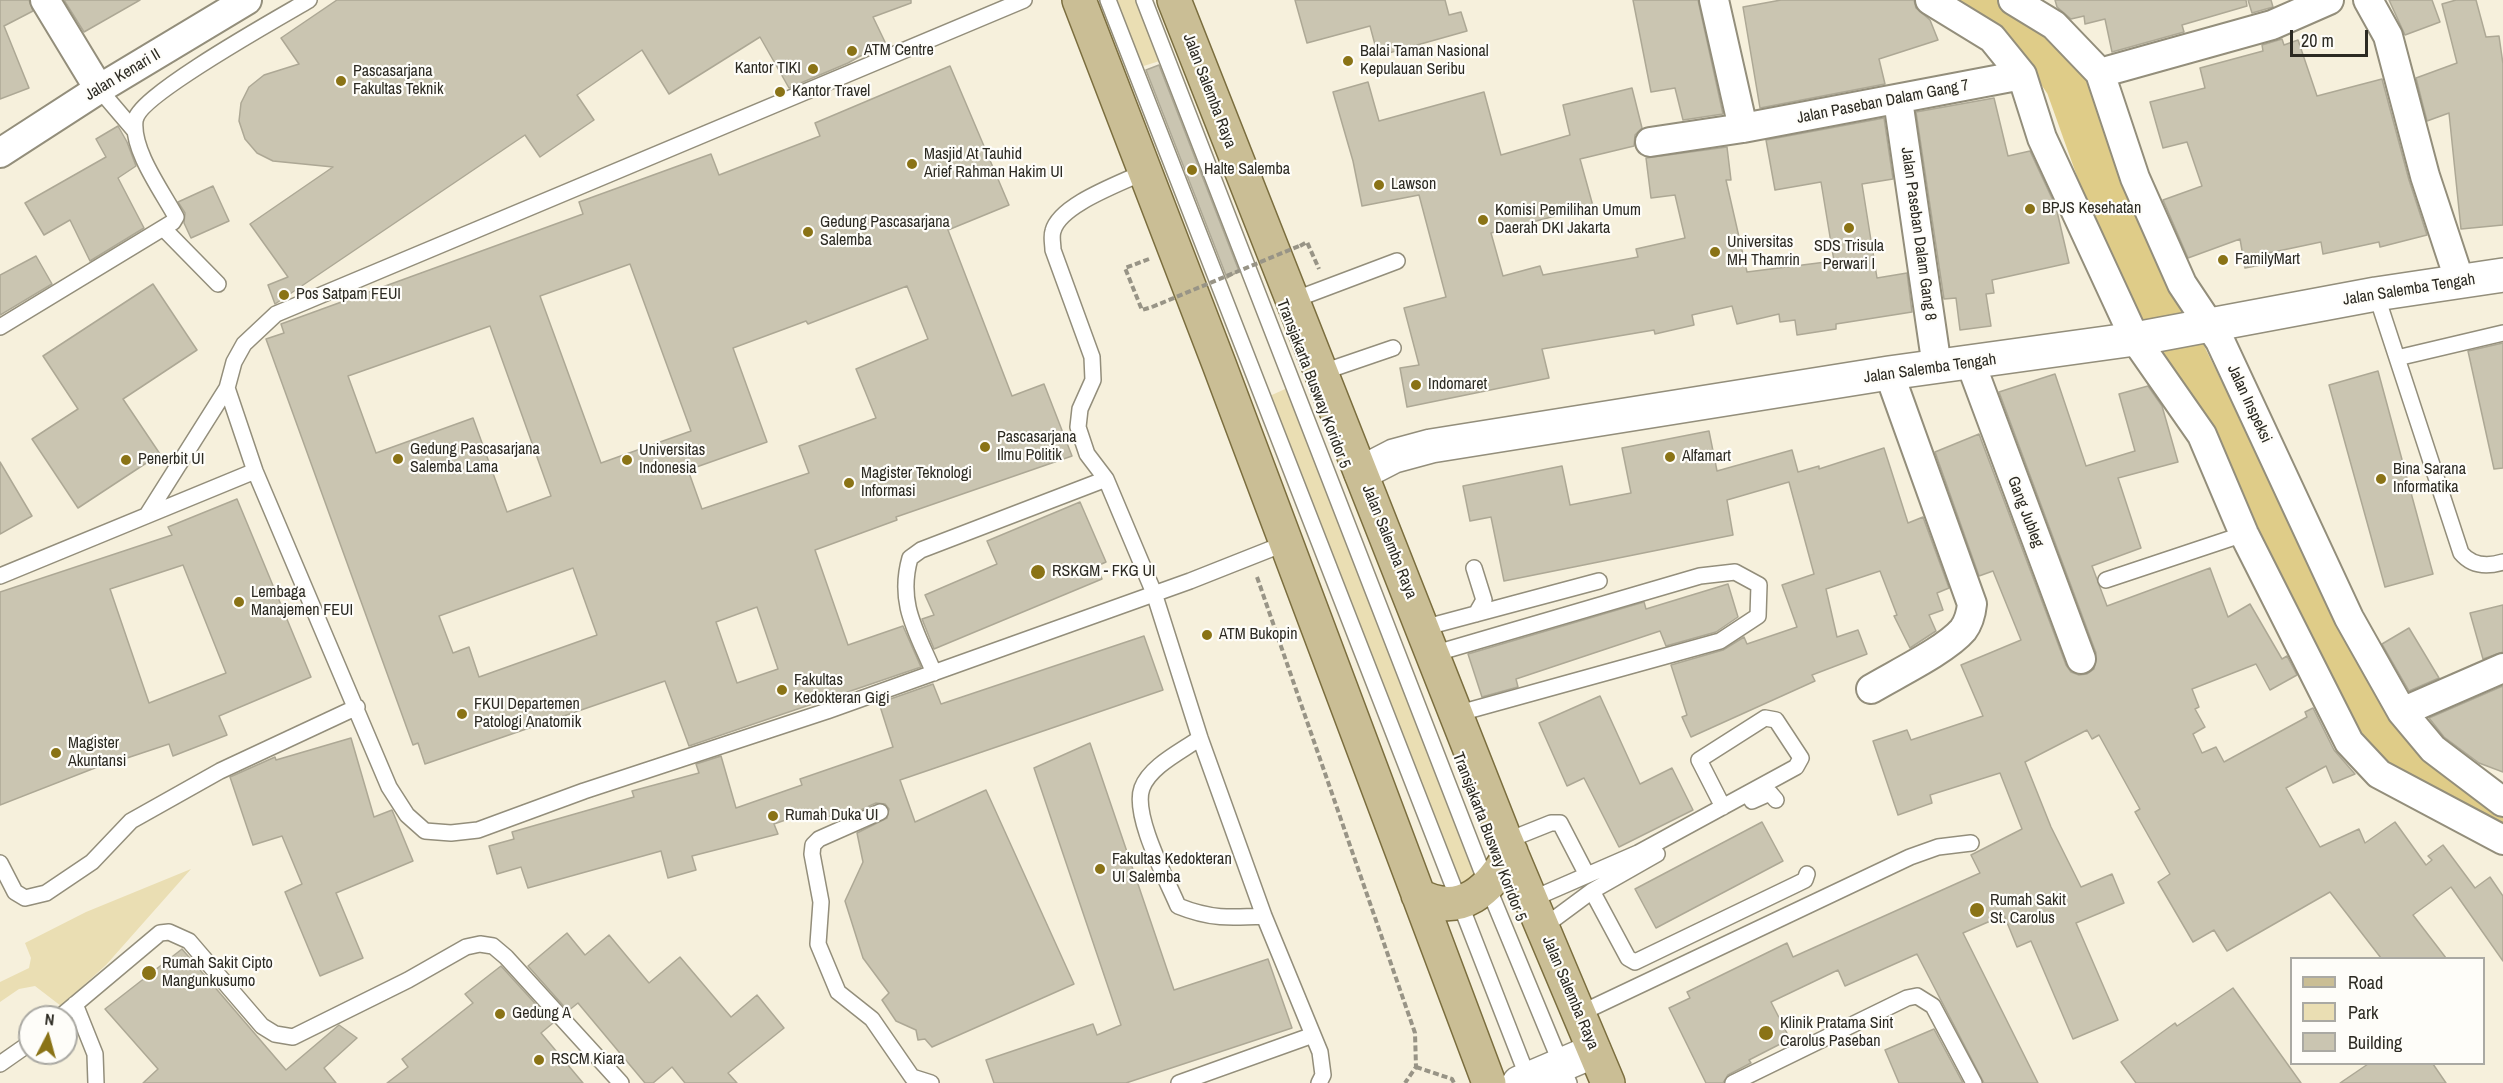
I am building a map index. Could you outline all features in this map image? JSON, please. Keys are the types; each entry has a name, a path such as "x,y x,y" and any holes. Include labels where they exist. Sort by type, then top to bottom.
{"main road":[{"path":"1078,0 1146,171 1489,1083"},
{"name":"Jalan Salemba Raya","path":"1174,0 1508,846 1581,1013 1608,1083"},
{"name":"Jalan Salemba Tengah","path":"1361,473 1394,456 1431,446 1888,373 1971,364 2139,338 2376,294 2503,275"},
{"path":"1418,895 1438,904 1475,894 1508,846"},
{"path":"1526,1082 1565,1074 1594,1051"}],"street":[{"path":"45,0 99,89"},
{"name":"Jalan Kenari II","path":"0,153 99,89 247,0"},
{"path":"1714,0 1743,128"},
{"path":"1930,0 1992,38 2022,75 2042,138 2139,338 2202,435 2244,534 2349,742 2379,774 2503,840"},
{"name":"Jalan Inspeksi","path":"2013,0 2054,25 2100,73 2140,189 2201,328 2349,618 2402,712 2433,749 2503,802"},
{"path":"2100,73 2272,25 2329,0"},
{"path":"2368,0 2388,36 2425,176 2460,282"},
{"name":"Jalan Paseban Dalam Gang 7","path":"1650,142 1743,128 2022,75"},
{"name":"Jalan Paseban Dalam Gang 8","path":"1898,100 1937,368"},
{"name":"Gang Jubleg","path":"1971,364 2081,659"},
{"path":"1871,689 1949,642 1962,631 1971,617 1972,604 1888,373"},
{"path":"2402,712 2503,668"}],"lane":[{"path":"0,327 164,229 176,217 139,149 134,130 135,118 142,107 240,39 309,0"},
{"path":"147,516 227,388 234,362 244,344 276,315 1024,0"},
{"name":"Transjakarta Busway Koridor 5","path":"1108,0 1334,584 1475,894 1565,1074"},
{"name":"Transjakarta Busway Koridor 5","path":"1144,0 1475,894 1526,1082"},
{"path":"99,89 134,130"},
{"path":"1146,171 1085,200 1060,219 1053,231 1053,250 1092,357 1093,381 1080,409 1078,427 1087,454 1106,479 1154,593 1200,738 1264,916 1323,1063 1323,1075 1319,1083"},
{"path":"164,229 218,284"},
{"path":"1292,300 1397,261"},
{"path":"2376,294 2462,553 2468,560 2478,564 2503,561"},
{"path":"2397,358 2503,333"},
{"path":"1320,373 1393,348"},
{"path":"227,388 255,471 389,787 407,815 425,831 451,833 478,830 585,791 934,673 1251,558 1286,543"},
{"path":"0,576 255,471"},
{"path":"934,673 909,611 904,592 910,558 921,550 1106,479"},
{"path":"2106,580 2244,534"},
{"path":"1474,568 1484,600 1476,614"},
{"path":"1428,641 1700,576 1735,572 1758,585 1758,616 1720,641 1456,714"},
{"path":"1428,641 1476,614 1599,581"},
{"path":"0,863 15,892 25,898 46,893 92,862 131,821 220,771 357,707"},
{"path":"1536,914 1587,875 1638,853 1723,807 1796,767 1801,758 1776,720 1765,718 1699,760 1723,807"},
{"path":"1200,738 1154,771 1141,789 1140,809 1148,834 1178,906 1203,916 1225,919 1264,916"},
{"path":"1536,914 1592,891 1766,793 1770,793 1776,800"},
{"path":"880,812 819,839 813,846 812,854 821,902 818,944 838,992 872,1020 912,1077 931,1083"},
{"path":"1508,846 1551,823 1560,823 1587,875"},
{"path":"1581,1013 1910,857 1938,847 1971,843"},
{"path":"1592,891 1628,958 1635,962 1805,880 1807,874"},
{"path":"96,1083 95,1054 75,1004 142,946 160,933 169,932 189,941 262,1026 275,1034 293,1037 408,980 466,946 480,944 493,946 621,1083"},
{"path":"1733,1083 1897,1003 1917,996 1933,1006 1974,1083"},
{"path":"1179,1083 1313,1035"},
{"path":"0,1064 18,1051"}],"path":[{"path":"1175,249 1125,268 1142,310 1299,246"},
{"path":"1251,558 1415,1033 1416,1067 1405,1083"},
{"path":"1416,1067 1452,1079 1454,1083"}],"green space":[{"path":"1108,0 1143,0 1166,59 1134,69"},
{"path":"1294,385 1488,887 1461,901 1263,399"},
{"path":"191,869 106,965 62,1005 35,986 19,989 0,1002 0,982 29,968 31,958 25,943 86,912"}],"building":[{"path":"0,0 29,0 33,11 4,26 29,88 0,99"},
{"path":"64,0 140,0 84,32"},
{"path":"337,0 911,0 911,3 873,17 885,42 848,63 789,88 760,37 669,94 642,50 577,95 594,120 540,157 525,135 275,304 268,285 288,277 250,224 333,167 273,161 257,153 245,139 239,121 241,103 249,87 264,75 299,64 281,38"},
{"path":"1295,0 1445,0 1449,15 1461,12 1467,31 1378,56 1370,26 1307,43"},
{"path":"1633,0 1698,0 1723,114 1683,120 1675,88 1651,92"},
{"path":"1781,0 1914,0 1916,8 1930,20 1938,40 1879,59 1885,84 1760,108 1743,7"},
{"path":"2055,0 2246,0 2247,6 2182,25 2184,32 2112,52 2105,19 2085,24 2084,16 2071,19 2057,7"},
{"path":"2248,0 2271,0 2273,7 2252,13"},
{"path":"2389,0 2432,0 2440,22 2405,35"},
{"path":"2456,0 2476,0 2486,37 2499,36 2503,64 2503,225 2461,229 2449,113 2427,121 2416,78 2457,63 2442,4"},
{"path":"2282,39 2284,45 2298,40 2317,96 2382,79 2409,180 2427,235 2380,247 2379,242 2323,254 2321,242 2264,254 2266,264 2245,268 2240,239 2188,258 2163,200 2202,186 2187,142 2163,148 2150,102 2205,88 2200,68 2263,51 2262,45"},
{"name":"Halte Salemba","path":"1159,65 1239,271 1227,278 1146,70"},
{"path":"950,66 1009,205 948,230 1012,396 1044,384 1072,456 896,517 897,520 815,550 848,645 903,626 921,667 689,746 665,681 425,764 418,743 413,745 266,339 284,333 281,324 583,214 579,202 711,154 719,175 820,136 815,123","holes":["630,264 691,431 601,463 540,296","907,286 928,339 856,369 876,418 799,446 809,473 702,509 688,470 767,442 733,348 806,321 808,324","490,326 551,496 507,512 473,418 376,453 348,376","573,568 597,635 479,677 469,647 453,653 439,616","757,607 778,669 737,683 716,622"]},
{"path":"1368,82 1379,121 1484,92 1501,155 1570,135 1563,105 1632,88 1642,128 1635,135 1634,146 1580,159 1593,206 1491,233 1503,276 1540,266 1543,275 1638,257 1636,249 1685,238 1675,195 1651,198 1646,158 1727,147 1731,180 1726,180 1747,272 1834,261 1821,182 1775,190 1766,140 1884,118 1893,179 1862,184 1877,278 1907,273 1912,312 1836,324 1836,329 1797,335 1795,320 1780,322 1779,314 1737,324 1732,306 1692,315 1694,325 1655,334 1654,330 1542,349 1549,378 1407,407 1400,368 1419,365 1404,308 1446,297 1419,195 1362,206 1353,161 1333,92"},
{"path":"1994,98 2008,156 2030,151 2056,207 2069,263 1992,280 1994,293 1986,294 1991,326 1960,330 1956,298 1944,299 1916,112"},
{"path":"118,126 136,166 118,178 144,228 90,261 70,220 44,235 25,203 106,157 96,139"},
{"path":"213,186 229,221 191,238 184,223 185,213 178,202"},
{"path":"36,256 52,284 0,315 0,275"},
{"path":"153,284 197,350 123,399 160,454 78,508 32,439 78,409 43,356"},
{"path":"2503,343 2503,468 2494,469 2468,351"},
{"name":"Bina Sarana Informatika","path":"2378,371 2433,574 2385,587 2329,385"},
{"path":"2055,374 2086,466 2135,451 2119,394 2148,386 2162,406 2178,462 2118,478 2141,548 2092,566 2107,606 2210,568 2228,617 2250,604 2282,659 2287,656 2297,675 2270,690 2256,664 2192,689 2199,707 2195,709 2205,727 2193,734 2202,753 2216,747 2224,762 2307,717 2305,712 2313,708 2334,750 2355,774 2333,783 2326,766 2286,788 2320,847 2359,829 2365,843 2395,822 2426,865 2432,860 2428,856 2443,845 2475,888 2490,877 2503,896 2503,961 2451,887 2413,915 2445,957 2380,957 2330,892 2227,951 2214,930 2193,942 2158,882 2170,874 2135,812 2140,809 2099,735 2092,739 2087,730 2025,762 2051,827 2081,887 2112,874 2124,903 2076,923 2118,1020 2073,1039 2031,941 2017,947 2004,915 1963,933 2038,1083 1984,1083 1917,954 1845,986 1838,970 1771,1002 1790,1039 1749,1060 1751,1063 1728,1075 1723,1083 1706,1083 1669,1008 1690,998 1687,992 1787,943 1793,957 1980,873 1971,855 2022,829 2000,773 1930,795 1932,803 1898,815 1873,741 1907,730 1911,740 1983,716 1961,665 2021,640 1993,571 1979,576 1935,452 1979,434 2066,665 2071,672 2079,675 2087,674 2094,669 2096,653 1999,392"},
{"path":"1709,431 1717,471 1792,450 1798,472 1819,466 1819,469 1884,448 1908,523 1923,517 1949,588 1937,593 1943,610 1929,615 1936,631 1910,648 1894,616 1897,615 1880,571 1826,589 1837,637 1858,630 1867,654 1812,675 1815,681 1691,737 1682,717 1687,715 1671,665 1723,650 1744,637 1747,644 1797,627 1782,585 1814,574 1789,482 1727,500 1733,535 1504,581 1491,517 1470,521 1463,486 1562,466 1570,505 1631,493 1622,448"},
{"path":"0,462 32,516 0,534"},
{"path":"237,499 311,677 219,716 227,735 173,756 169,744 124,759 123,757 0,805 0,592 172,535 168,527","holes":["183,565 226,673 149,703 110,589"]},
{"name":"RSKGM - FKG UI","path":"1080,502 1106,562 1097,566 1102,579 934,649 922,619 934,615 925,595 997,564 987,541"},
{"path":"1728,584 1738,617 1716,632 1666,646 1660,631 1516,679 1518,687 1482,697 1468,654 1644,602 1646,609"},
{"path":"2503,605 2503,652 2483,659 2470,613"},
{"path":"2409,628 2439,678 2409,691 2382,644"},
{"path":"1144,636 1163,690 900,780 915,822 986,790 1074,984 932,1047 925,1039 918,1040 916,1030 896,1021 882,1000 889,993 863,958 845,901 863,862 857,833 887,818 889,809 885,804 876,803 852,814 851,809 815,821 811,811 774,824 778,834 692,856 696,870 668,878 661,851 528,888 521,867 497,874 489,846 514,839 512,832 634,797 632,791 699,773 696,764 721,756 736,808 802,785 800,779 893,747 879,703 933,684 941,704"},
{"path":"2503,686 2503,772 2479,763 2444,737 2429,718"},
{"path":"1600,696 1640,784 1672,768 1693,810 1619,847 1584,778 1567,786 1539,723"},
{"path":"351,738 374,817 392,810 413,861 336,893 363,958 320,976 285,892 302,884 282,836 253,845 230,777 275,757 276,760"},
{"name":"Fakultas Kedokteran UI Salemba","path":"1090,743 1174,990 1268,959 1292,1028 1126,1083 994,1083 986,1060 1093,1024 1097,1035 1121,1025 1034,768"},
{"path":"1762,822 1783,861 1656,928 1635,889"},
{"path":"567,933 585,955 609,935 649,983 680,957 731,1017 757,995 784,1028 728,1073 737,1083 685,1083 672,1067 653,1083 645,1083 578,1003 568,1011 528,966"},
{"path":"182,949 286,1070 339,1025 357,1038 324,1068 336,1083 143,1083 158,1069 105,1009"},
{"name":"Gedung A","path":"501,966 553,1023 541,1033 583,1083 387,1083 408,1067 402,1059 473,1003 465,994"},
{"path":"2233,988 2301,1083 2136,1083 2121,1062 2175,1023 2177,1026"},
{"path":"1934,1029 1963,1083 1899,1083 1885,1050"},
{"path":"2367,1065 2434,1065 2446,1083 2340,1083"}],"waterway":[{"path":"1977,0 2034,33 2068,83 2121,231 2342,674 2390,755 2503,812"}],"place":[{"name":"ATM Centre","path":"852,51"},
{"name":"Balai Taman Nasional Kepulauan Seribu","path":"1348,61"},
{"name":"Kantor TIKI","path":"813,69"},
{"name":"Pascasarjana Fakultas Teknik","path":"341,81"},
{"name":"Kantor Travel","path":"780,92"},
{"name":"Masjid At Tauhid Arief Rahman Hakim UI","path":"912,164"},
{"name":"Halte Salemba","path":"1192,170"},
{"name":"Lawson","path":"1379,185"},
{"name":"BPJS Kesehatan","path":"2030,209"},
{"name":"Komisi Pemilihan Umum Daerah DKI Jakarta","path":"1483,220"},
{"name":"SDS Trisula Perwari I","path":"1849,228"},
{"name":"Gedung Pascasarjana Salemba","path":"808,232"},
{"name":"Universitas MH Thamrin","path":"1715,252"},
{"name":"FamilyMart","path":"2223,260"},
{"name":"Pos Satpam FEUI","path":"284,295"},
{"name":"Indomaret","path":"1416,385"},
{"name":"Pascasarjana Ilmu Politik","path":"985,447"},
{"name":"Alfamart","path":"1670,457"},
{"name":"Gedung Pascasarjana Salemba Lama","path":"398,459"},
{"name":"Penerbit UI","path":"126,460"},
{"name":"Universitas Indonesia","path":"627,460"},
{"name":"Bina Sarana Informatika","path":"2381,479"},
{"name":"Magister Teknologi Informasi","path":"849,483"},
{"name":"RSKGM - FKG UI","path":"1038,572"},
{"name":"Lembaga Manajemen FEUI","path":"239,602"},
{"name":"ATM Bukopin","path":"1207,635"},
{"name":"Fakultas Kedokteran Gigi","path":"782,690"},
{"name":"FKUI Departemen Patologi Anatomik","path":"462,714"},
{"name":"Magister Akuntansi","path":"56,753"},
{"name":"Rumah Duka UI","path":"773,816"},
{"name":"Fakultas Kedokteran UI Salemba","path":"1100,869"},
{"name":"Rumah Sakit St. Carolus","path":"1977,910"},
{"name":"Rumah Sakit Cipto Mangunkusumo","path":"149,973"},
{"name":"Gedung A","path":"500,1014"},
{"name":"Klinik Pratama Sint Carolus Paseban","path":"1766,1033"},
{"name":"RSCM Kiara","path":"539,1060"}]}
